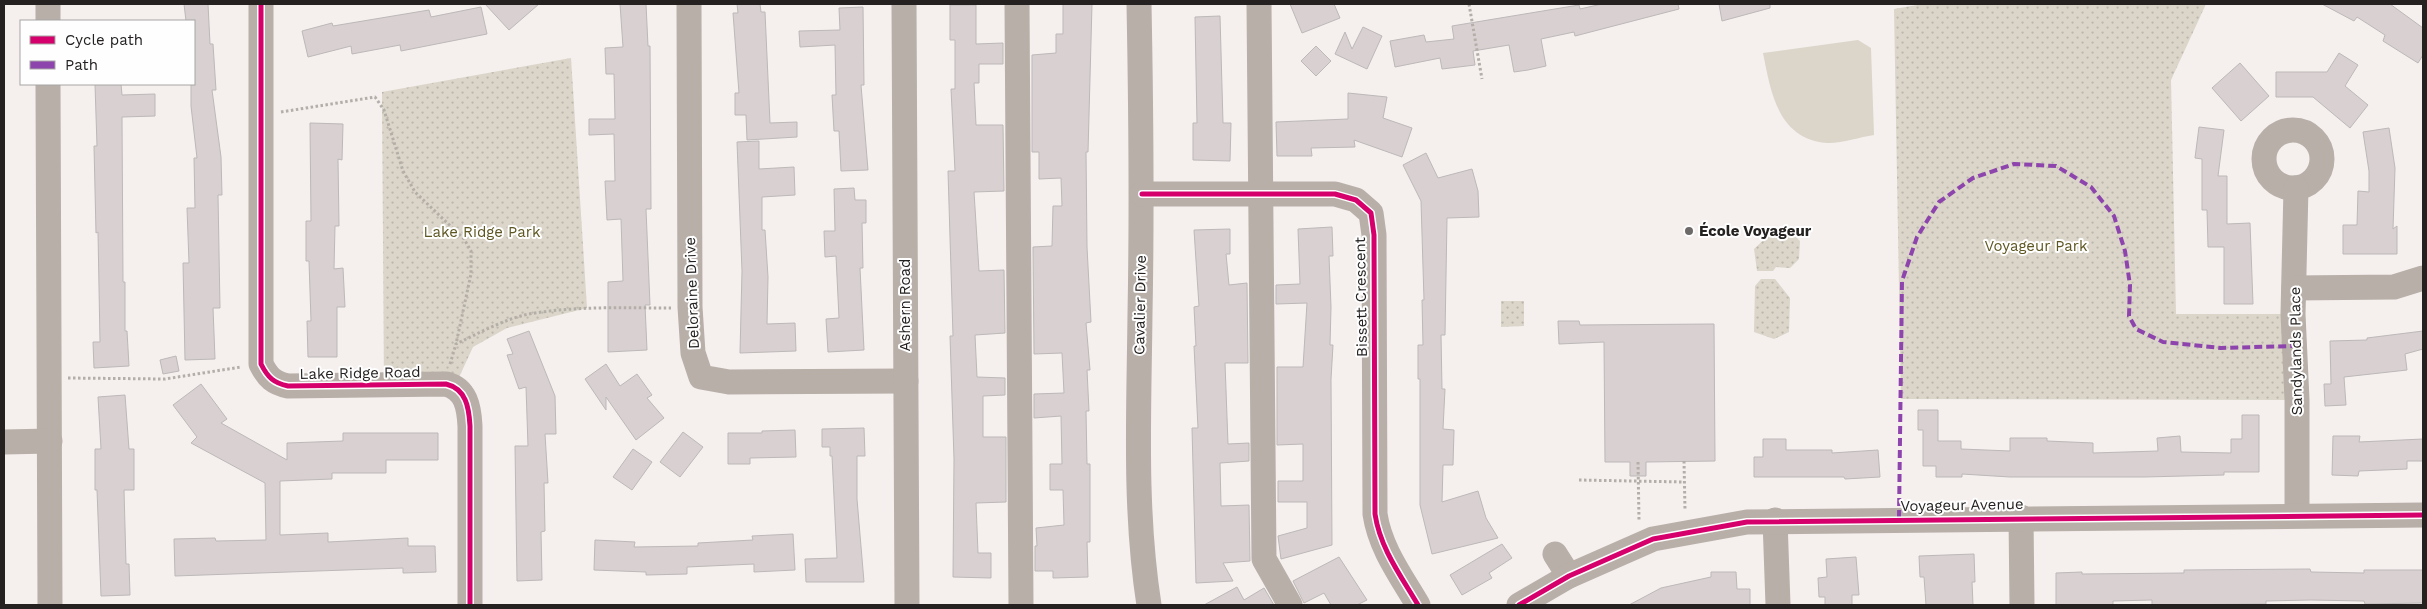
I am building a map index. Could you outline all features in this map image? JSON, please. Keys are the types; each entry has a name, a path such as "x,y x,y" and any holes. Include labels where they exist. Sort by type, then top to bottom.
{"street":[{"path":"48,4 48,20"},
{"path":"261,4 261,364"},
{"name":"Deloraine Drive","path":"689,4 690,307 692,353 701,377 729,382 906,381"},
{"name":"Ashern Road","path":"904,4 907,605"},
{"path":"1017,4 1021,605"},
{"name":"Cavalier Drive","path":"1139,4 1142,194 1138,473 1140,528 1149,605"},
{"path":"1259,4 1264,559 1290,605"},
{"path":"48,85 50,605"},
{"name":"Sandylands Place","path":"2296,188 2294,288 2297,514"},
{"name":"Bissett Crescent","path":"1142,194 1335,194 1356,200 1371,214 1374,235 1375,514 1377,530 1384,547 1418,605"},
{"path":"2294,288 2394,287 2423,278"},
{"name":"Lake Ridge Road","path":"261,364 266,375 276,384 288,386 446,384"},
{"path":"446,384 455,386 468,403 470,605"},
{"path":"4,442 50,441"},
{"name":"Voyageur Avenue","path":"1519,605 1569,576 1653,539 1747,522 1775,520 2297,514 2423,515"},
{"path":"2020,517 2022,605"},
{"path":"1775,520 1778,605"},
{"path":"1555,554 1569,576"}],"path":[{"path":"1469,4 1482,79"},
{"path":"260,114 375,97 384,110 397,154 415,192 464,239 471,251 471,274 456,344 446,374 446,384"},
{"path":"456,344 497,325 534,313 587,308 690,307"},
{"path":"50,377 165,379 261,364"},
{"path":"1684,461 1685,510"},
{"path":"1638,462 1639,520"},
{"path":"1580,480 1684,482"}],"green space":[{"name":"Voyageur Park","path":"1923,4 2206,4 2171,80 2176,314 2293,314 2297,400 1901,399 1894,9"},
{"path":"1858,40 1871,48 1874,135 1829,143 1812,140 1798,133 1788,124 1780,112 1774,98 1763,53"},
{"name":"Lake Ridge Park","path":"571,58 587,308 507,328 473,347 455,386 384,385 382,92"},
{"path":"1772,232 1791,233 1800,241 1799,259 1790,268 1776,267 1773,271 1757,271 1754,249"},
{"path":"1761,279 1775,279 1790,298 1789,332 1774,339 1754,332 1755,286"},
{"path":"1501,301 1524,301 1524,326 1501,327"}],"building":[{"path":"184,4 208,4 210,44 213,44 216,90 212,90 221,157 222,195 218,195 220,308 213,308 215,359 185,360 183,263 189,263 187,208 195,208 194,158 197,158 191,106 191,85 195,85 195,20 186,20"},
{"path":"485,4 539,4 509,30"},
{"path":"620,4 646,4 648,46 650,46 651,209 646,209 650,305 645,305 647,350 608,352 608,282 623,281 621,219 607,220 605,181 615,181 614,134 589,135 589,119 615,119 614,74 606,74 605,48 623,47"},
{"path":"737,4 760,4 761,12 765,12 770,123 797,122 797,137 747,140 746,115 735,115 735,93 739,93 733,13 738,13"},
{"path":"1063,4 1092,4 1088,152 1086,152 1087,247 1091,322 1086,323 1090,370 1087,370 1089,411 1086,411 1087,464 1090,464 1090,542 1087,542 1088,577 1053,578 1053,571 1035,571 1035,546 1037,546 1036,528 1064,525 1063,490 1050,490 1050,464 1062,464 1061,416 1034,418 1034,394 1064,393 1062,353 1034,354 1033,247 1052,246 1053,206 1062,206 1061,178 1039,179 1039,152 1032,152 1032,55 1056,53 1056,34 1063,34"},
{"path":"1290,4 1334,4 1340,18 1302,33"},
{"path":"1602,4 1678,4 1679,9 1575,36 1574,32 1541,39 1546,66 1528,70 1514,72 1509,45 1473,51 1475,65 1442,69 1440,58 1395,67 1390,41 1424,35 1426,42 1454,39 1452,26 1579,5 1580,9"},
{"path":"1719,4 1770,4 1770,8 1722,21"},
{"path":"2322,4 2390,4 2423,28 2423,55 2418,63 2383,41 2385,35 2357,17 2354,21"},
{"path":"950,5 976,5 976,44 1003,43 1003,64 979,64 979,83 974,83 976,125 1003,125 1004,191 974,192 979,271 1004,270 1005,333 975,335 977,377 1005,378 1005,395 983,396 983,437 1006,437 1006,502 976,503 978,553 991,553 991,578 953,577 954,459 950,336 953,336 948,171 955,171 951,89 955,89 955,40 950,40"},
{"path":"481,7 487,34 401,51 400,45 352,54 351,46 308,57 302,31 332,23 333,26 429,10 431,17"},
{"path":"863,7 864,85 861,85 868,170 841,171 839,131 834,131 832,95 836,95 835,45 800,47 799,31 840,30 839,8"},
{"path":"1220,16 1223,123 1231,123 1230,161 1193,160 1193,123 1197,123 1195,17"},
{"path":"1363,27 1382,36 1367,69 1335,54 1345,32 1352,49"},
{"path":"1316,46 1331,61 1316,76 1301,61"},
{"path":"2339,53 2358,65 2345,86 2368,105 2350,128 2313,97 2276,97 2276,72 2327,72"},
{"path":"2240,63 2269,96 2241,121 2212,88"},
{"path":"95,85 121,85 122,95 155,94 155,116 122,117 123,282 125,282 125,331 127,331 129,366 94,368 93,342 100,342 94,146 97,146"},
{"path":"1348,93 1387,97 1383,118 1412,128 1402,157 1354,140 1355,147 1311,148 1312,156 1277,156 1276,122 1348,119"},
{"path":"310,123 343,124 342,160 338,159 339,226 335,226 334,269 343,268 345,307 337,307 337,357 308,357 307,321 311,321 309,261 306,261 306,221 311,221"},
{"path":"2199,127 2224,130 2218,176 2227,176 2227,224 2250,223 2253,304 2224,304 2224,247 2208,247 2207,210 2202,210 2202,159 2195,158"},
{"path":"2389,128 2395,168 2393,229 2397,226 2397,254 2343,254 2343,225 2357,225 2358,191 2369,192 2369,171 2363,132"},
{"path":"759,141 759,169 794,167 795,195 762,197 762,230 765,230 768,277 767,324 795,323 796,351 740,353 742,271 737,142"},
{"path":"1426,153 1438,178 1472,169 1478,191 1479,217 1447,218 1445,335 1441,335 1442,389 1445,389 1443,429 1454,430 1453,465 1443,465 1442,502 1478,491 1486,518 1498,538 1432,554 1420,505 1420,379 1418,379 1418,345 1423,345 1422,300 1424,300 1421,201 1403,165"},
{"path":"854,188 855,200 866,200 866,223 862,223 863,268 860,268 864,350 828,352 826,319 839,318 836,256 825,257 824,231 835,231 834,189"},
{"path":"1332,227 1333,256 1329,256 1330,345 1333,345 1331,379 1332,545 1281,559 1278,536 1307,528 1307,502 1278,502 1278,481 1303,481 1303,444 1277,445 1277,367 1303,367 1307,303 1276,304 1276,285 1300,284 1298,229"},
{"path":"1230,229 1230,254 1226,254 1229,285 1247,283 1248,363 1225,363 1228,444 1249,443 1249,461 1220,463 1221,506 1249,505 1250,561 1223,563 1233,581 1196,583 1192,428 1198,428 1194,307 1199,306 1194,230"},
{"path":"1558,321 1579,321 1580,325 1714,324 1715,461 1646,462 1646,476 1630,476 1630,462 1605,462 1604,342 1559,344"},
{"path":"529,331 555,396 556,434 545,434 548,483 544,483 545,531 541,532 542,580 517,581 515,446 528,446 526,387 519,389 507,355 513,354 507,339"},
{"path":"2423,331 2423,349 2405,354 2407,370 2344,377 2346,405 2325,406 2324,384 2331,384 2330,341 2367,340 2367,338"},
{"path":"176,356 179,371 163,374 160,360"},
{"path":"606,364 620,386 637,374 652,395 647,398 664,418 636,440 606,397 606,410 585,379"},
{"path":"201,384 227,419 221,423 287,460 287,443 343,441 343,433 438,433 438,460 386,460 386,473 332,473 332,479 280,481 280,535 328,533 328,542 408,538 408,546 435,546 436,572 403,573 403,568 175,576 174,539 215,538 216,541 266,540 265,483 191,443 197,437 173,405"},
{"path":"125,395 129,449 134,449 134,490 124,490 126,564 129,564 130,595 101,596 97,490 95,490 95,449 101,449 98,397"},
{"path":"1918,410 1938,410 1938,441 1961,441 1961,449 2010,451 2010,438 2047,438 2047,441 2093,443 2093,453 2158,451 2157,438 2180,436 2181,452 2231,453 2231,439 2242,439 2242,415 2259,415 2259,472 2224,472 2224,475 2144,477 2010,477 1962,474 1962,477 1936,477 1936,466 1923,466 1923,430 1918,430"},
{"path":"864,428 865,456 857,456 857,499 864,582 806,582 805,559 837,558 832,456 830,456 830,447 822,447 822,429"},
{"path":"795,430 796,457 750,458 750,464 728,464 728,433 762,433 762,431"},
{"path":"683,432 703,447 680,477 660,462"},
{"path":"2333,436 2360,436 2359,442 2423,439 2423,461 2407,461 2407,469 2359,471 2358,476 2332,475"},
{"path":"1763,439 1786,439 1786,450 1832,450 1832,453 1878,450 1880,477 1845,479 1844,477 1754,477 1754,457 1763,457"},
{"path":"633,449 652,462 632,490 613,477"},
{"path":"793,534 795,570 754,572 754,564 687,567 687,574 646,575 646,572 594,570 595,540 635,542 634,547 698,546 698,543 753,540 752,536"},
{"path":"1502,544 1512,558 1489,573 1492,578 1462,595 1450,575"},
{"path":"1974,554 1975,582 1972,582 1973,605 1926,605 1924,577 1920,577 1919,556"},
{"path":"1339,557 1367,600 1357,605 1331,605 1324,593 1304,603 1293,581"},
{"path":"1856,557 1859,595 1852,595 1852,605 1825,605 1825,597 1819,597 1818,578 1827,577 1826,559"},
{"path":"2310,569 2311,572 2364,573 2364,570 2423,570 2423,603 2365,604 2364,601 2311,600 2266,601 2266,604 2152,605 2152,600 2113,601 2113,605 2056,605 2056,573 2184,573 2184,570"},
{"path":"1711,572 1736,572 1737,589 1750,589 1750,605 1629,605 1661,588 1711,577"},
{"path":"1237,587 1244,600 1264,588 1274,605 1204,605"}],"marked path":[{"path":"1899,518 1902,281 1917,237 1939,202 1973,178 2014,164 2056,166 2091,187 2114,216 2125,251 2130,285 2129,316 2136,329 2163,342 2221,348 2294,346"}],"cycle path":[{"path":"261,4 261,364 272,379 288,386 446,384 453,386 462,394 469,412 470,426 470,605"},
{"path":"1142,194 1335,194 1356,200 1371,213 1374,235 1375,514 1386,550 1418,605"},
{"path":"1519,605 1569,576 1653,539 1747,522 2423,515"}],"place":[{"name":"École Voyageur","path":"1689,231"}]}
